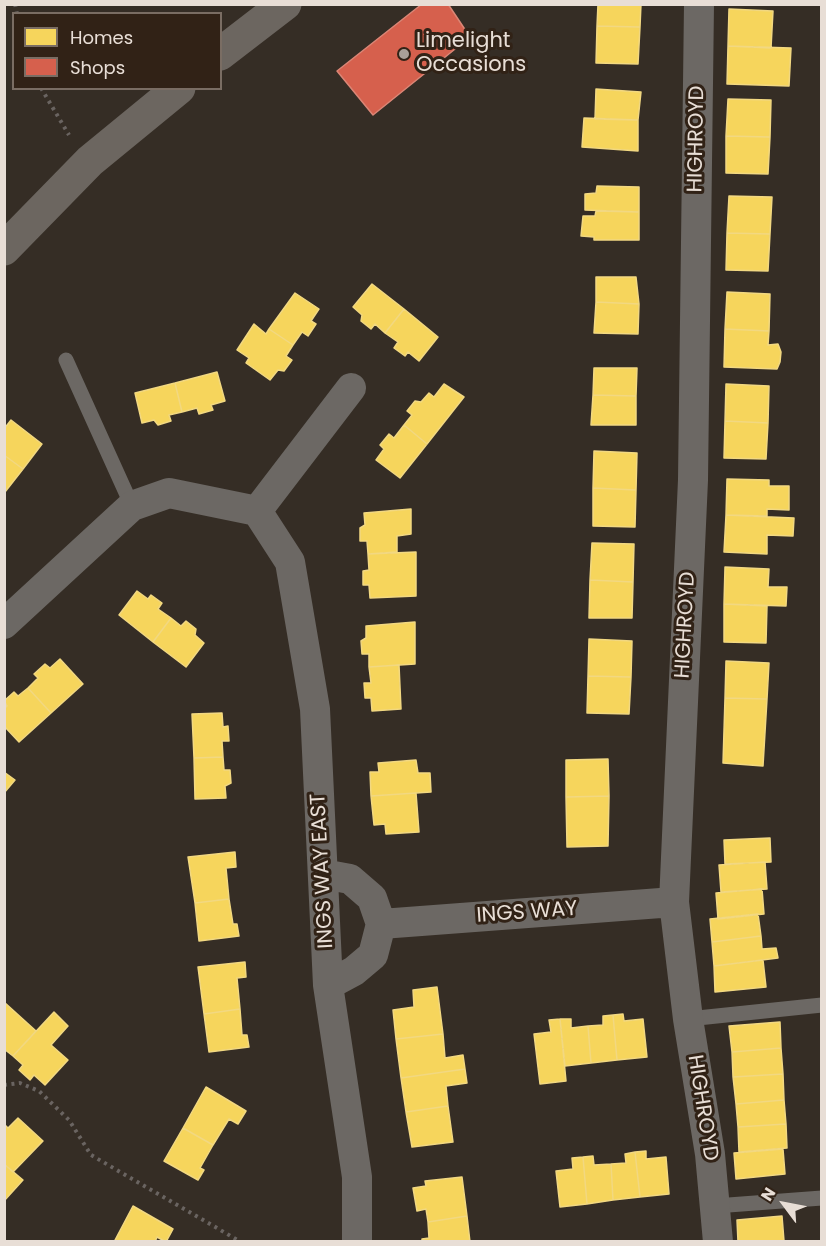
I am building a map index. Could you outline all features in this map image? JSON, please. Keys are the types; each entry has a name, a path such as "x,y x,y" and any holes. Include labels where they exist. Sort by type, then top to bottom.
{"highway":[{"path":"222,52 285,4"},
{"path":"4,249 90,161 177,90"}],"street":[{"name":"HIGHROYD","path":"699,4 693,480 674,902 688,1019 710,1154 718,1242"},
{"path":"4,624 132,506 169,493 257,511 351,388"},
{"name":"INGS WAY EAST","path":"257,511 290,562 315,709 328,985 357,1177 357,1242"},
{"path":"323,874 350,879 372,898 381,924 373,955 354,971 328,985"},
{"name":"INGS WAY","path":"381,924 674,902"}],"lane":[{"path":"66,360 132,506"},
{"path":"688,1019 822,1005"},
{"path":"715,1206 822,1198"}],"path":[{"path":"41,90 65,130 90,161"},
{"path":"4,1085 20,1083 39,1091 69,1120 91,1155 241,1242"}],"building: Homes":[{"path":"598,4 641,4 640,27 597,26"},
{"path":"729,9 773,11 771,48 728,46"},
{"path":"597,26 640,27 638,64 596,63"},
{"path":"728,46 791,48 789,86 727,84"},
{"path":"596,89 641,92 638,120 595,119"},
{"path":"728,99 771,100 770,137 726,136"},
{"path":"584,118 638,120 638,151 582,147"},
{"path":"726,136 770,137 768,174 726,173"},
{"path":"597,186 639,187 639,212 585,210 585,194 596,193"},
{"path":"729,196 772,197 770,234 727,233"},
{"path":"596,211 639,212 639,240 594,240 594,237 581,236 583,216 595,216"},
{"path":"727,233 770,234 768,271 726,270"},
{"path":"596,277 636,277 639,304 596,302"},
{"path":"372,284 404,309 385,333 375,324 371,329 361,321 362,315 353,307"},
{"path":"727,292 770,294 769,331 725,329"},
{"path":"295,293 319,309 311,321 316,324 308,336 302,332 293,345 269,329"},
{"path":"596,302 639,304 638,334 594,333"},
{"path":"404,309 438,337 419,361 408,352 405,356 394,348 398,342 385,333"},
{"path":"254,324 266,334 269,329 293,345 286,356 292,360 284,371 278,370 270,380 246,363 249,358 237,350"},
{"path":"725,329 769,331 768,345 778,344 781,352 777,369 724,367"},
{"path":"594,368 637,368 636,396 593,395"},
{"path":"217,372 225,401 211,405 213,410 199,414 197,408 182,412 175,383"},
{"path":"175,383 182,412 169,415 171,421 158,425 154,420 142,423 135,393"},
{"path":"444,384 464,397 427,444 404,425 412,415 407,411 415,401 421,402 429,393 434,397"},
{"path":"726,384 769,386 768,423 725,421"},
{"path":"593,395 636,396 636,425 591,425"},
{"path":"11,420 42,444 23,469 4,455 4,429"},
{"path":"725,421 768,423 766,459 724,458"},
{"path":"404,425 427,444 400,478 376,460 384,449 380,445 389,434 394,438"},
{"path":"594,451 637,453 636,490 593,488"},
{"path":"4,455 23,469 5,492 4,491"},
{"path":"727,479 769,480 769,486 789,486 789,510 767,509 767,516 726,515"},
{"path":"593,488 636,490 635,527 593,526"},
{"path":"411,509 411,534 397,536 397,552 368,554 367,541 360,541 360,528 365,525 364,513"},
{"path":"726,515 794,518 793,536 767,535 767,554 724,552"},
{"path":"592,543 634,544 633,582 590,580"},
{"path":"416,552 416,596 370,598 369,585 363,585 363,571 369,570 368,554"},
{"path":"725,567 769,569 768,587 787,587 786,606 724,604"},
{"path":"590,580 633,582 632,618 589,618"},
{"path":"137,591 148,599 151,595 162,603 158,609 171,618 153,642 119,615"},
{"path":"724,604 767,606 766,643 724,642"},
{"path":"171,618 181,626 186,621 196,629 195,635 204,643 186,667 153,642"},
{"path":"415,622 415,664 369,667 369,654 362,654 361,641 366,638 366,626"},
{"path":"589,639 632,641 631,677 588,676"},
{"path":"60,659 83,684 51,713 28,688 38,678 34,674 45,664 50,668"},
{"path":"726,661 769,663 767,699 725,698"},
{"path":"399,665 401,709 372,711 371,698 365,698 364,683 371,683 369,667"},
{"path":"588,676 631,677 629,714 587,713"},
{"path":"28,688 51,713 19,742 4,726 4,709 7,706 4,701 14,692 18,696"},
{"path":"725,698 767,699 763,766 723,763"},
{"path":"222,713 223,727 228,726 229,741 222,741 223,757 194,758 192,714"},
{"path":"223,757 224,770 230,770 231,783 225,786 226,798 195,799 194,758"},
{"path":"608,759 609,796 566,797 566,760"},
{"path":"416,760 418,773 430,773 431,792 371,796 370,772 379,772 378,763"},
{"path":"4,772 15,780 4,793"},
{"path":"416,793 419,832 386,834 385,824 374,825 371,796"},
{"path":"609,796 608,846 567,847 566,797"},
{"path":"770,838 771,862 725,864 724,840"},
{"path":"235,852 236,867 226,868 229,899 195,903 188,857"},
{"path":"765,862 767,889 721,892 719,865"},
{"path":"762,889 764,914 718,919 716,893"},
{"path":"229,899 233,924 237,924 239,936 199,941 195,903"},
{"path":"758,914 761,936 712,942 710,919"},
{"path":"761,936 762,949 776,948 778,958 714,966 712,942"},
{"path":"763,960 766,987 715,992 714,966"},
{"path":"245,962 246,977 237,978 240,1009 204,1014 198,967"},
{"path":"437,987 443,1034 396,1039 393,1010 414,1007 413,990"},
{"path":"4,1002 36,1031 13,1056 4,1049"},
{"path":"240,1009 242,1035 247,1035 249,1047 209,1052 204,1014"},
{"path":"54,1012 68,1026 51,1045 68,1060 45,1085 34,1075 30,1080 19,1070 23,1065 13,1056"},
{"path":"623,1014 624,1021 643,1019 647,1057 617,1060 613,1015"},
{"path":"613,1015 617,1060 591,1063 588,1026 603,1025 603,1016"},
{"path":"560,1019 571,1019 571,1028 588,1026 591,1063 565,1066"},
{"path":"560,1019 566,1081 540,1084 534,1034 551,1032 549,1020"},
{"path":"780,1022 781,1048 732,1052 729,1026"},
{"path":"443,1034 445,1058 463,1055 465,1069 401,1078 396,1039"},
{"path":"781,1048 783,1074 733,1077 732,1052"},
{"path":"465,1069 467,1083 446,1086 448,1106 406,1112 401,1078"},
{"path":"783,1074 784,1100 736,1104 733,1077"},
{"path":"206,1087 246,1111 238,1124 229,1119 213,1145 183,1128"},
{"path":"784,1100 786,1124 738,1127 736,1104"},
{"path":"448,1106 453,1142 412,1147 406,1112"},
{"path":"18,1118 43,1141 13,1172 4,1164 4,1124 8,1128"},
{"path":"786,1124 787,1148 739,1152 738,1127"},
{"path":"183,1128 213,1145 200,1168 204,1170 198,1180 164,1161"},
{"path":"783,1149 785,1174 736,1179 734,1153"},
{"path":"646,1151 646,1159 666,1157 669,1194 640,1197 635,1152"},
{"path":"635,1152 640,1197 613,1200 611,1164 626,1163 625,1154"},
{"path":"593,1156 594,1165 611,1164 613,1200 587,1204 583,1157"},
{"path":"583,1157 587,1204 560,1207 556,1171 573,1169 572,1158"},
{"path":"4,1164 23,1180 4,1201"},
{"path":"462,1177 467,1216 428,1222 426,1209 417,1211 413,1188 426,1186 425,1181"},
{"path":"133,1206 173,1229 166,1242 157,1237 155,1242 114,1242"},
{"path":"467,1216 470,1242 422,1242 422,1239 429,1238 428,1222"},
{"path":"782,1216 784,1241 738,1242 737,1220"}],"building: Shops":[{"name":"Limelight Occasions","path":"422,4 448,4 470,37 373,115 337,71"}],"place":[{"name":"Limelight Occasions","path":"404,54"}]}
